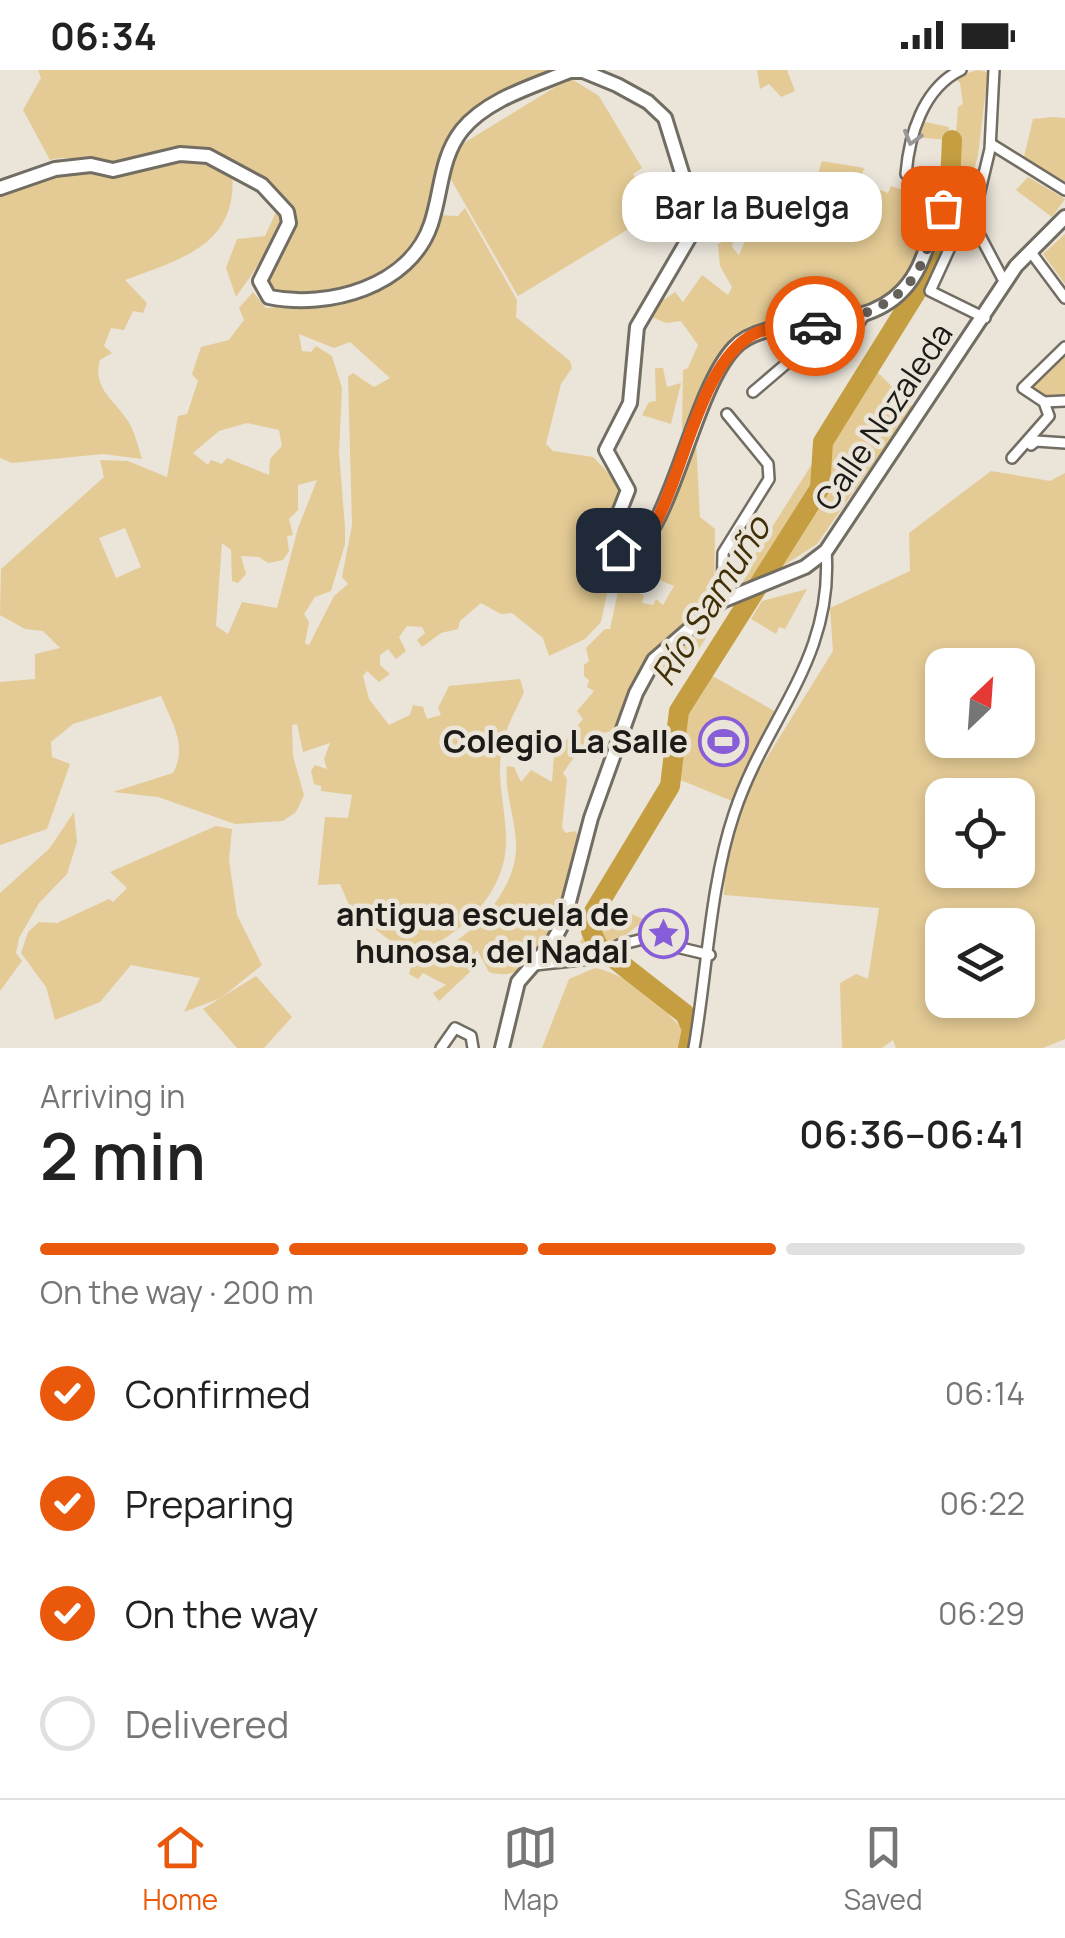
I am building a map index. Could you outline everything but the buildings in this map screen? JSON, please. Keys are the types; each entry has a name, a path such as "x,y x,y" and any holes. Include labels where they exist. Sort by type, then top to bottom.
{"street":[{"path":"962,70 940,85 911,131 906,174 943,208 968,213"},
{"path":"986,318 930,291 978,199 991,144 994,70"},
{"path":"0,188 55,168 90,164 113,170 180,154 208,156 262,185 288,212 289,224 260,281 269,297 286,300 358,292 380,285 421,244 431,225 448,152 464,128 485,109 570,71 583,71 648,102 665,118 694,212 690,238 637,327 630,403 606,450 628,490 614,528 618,550 628,556 640,550 657,522 688,436 734,348 757,332 853,319 902,292 921,265 943,208"},
{"path":"991,144 1065,190"},
{"path":"968,213 1004,283"},
{"name":"Calle Nozaleda","path":"528,965 552,943 564,921 590,818 644,676 668,646 719,605 826,551 986,318 1004,283 1065,218"},
{"path":"1030,251 1065,298"},
{"path":"754,392 787,363 838,357 866,312"},
{"path":"1065,347 1023,388 1044,402 1049,416 1012,458 1036,441 1065,443"},
{"path":"1044,402 1065,400"},
{"path":"719,605 722,552 769,480 768,464 727,414"},
{"path":"694,1048 728,832 820,631 829,589 826,551"},
{"path":"502,1048 515,992 528,965 598,958 619,944 653,940 710,955"},
{"path":"441,1048 455,1028 471,1036 474,1048"}],"shaded area":[{"path":"38,70 556,70 483,107 448,139 437,168 426,220 416,242 402,259 364,282 342,288 273,294 264,278 293,231 294,221 256,180 226,157 192,146 112,162 50,160 23,110 41,78"},
{"path":"757,70 787,70 795,91 781,97 769,84 760,89"},
{"path":"978,70 988,72 978,155 966,200 961,204 951,200 958,107 963,104 960,83 954,77"},
{"path":"570,78 599,96 642,168 633,174 655,213 518,296 446,171 454,149"},
{"path":"1065,118 1065,182 1024,157 1033,119"},
{"path":"925,122 949,127 948,140 914,137"},
{"path":"207,159 232,172 232,197 226,217 202,246 125,280 147,303 143,313 133,311 124,330 111,328 104,346 112,353 100,360 98,370 106,394 130,425 142,459 103,454 12,463 0,458 0,193 49,175"},
{"path":"822,161 864,168 860,182 888,193 891,186 921,196 935,208 913,261 902,279 872,303 851,311 748,328 717,365 686,431 682,430 683,370 688,368 698,345 681,321 666,323 647,315 658,297 665,299 675,292 683,302 702,275 728,295 732,287 720,266 718,244 734,236 732,247 739,255 755,228 774,221 798,192 813,190"},
{"path":"1028,177 1065,199 1052,217 1016,190"},
{"path":"723,181 733,184 741,194 753,187 756,195 748,206 761,206 766,216 764,220 737,219 733,231 726,228 721,236 715,229 713,237 706,239 697,233 704,193 717,200"},
{"path":"465,208 517,300 516,317 570,361 572,368 561,384 546,444 553,451 593,457 623,488 605,535 614,560 601,622 585,639 549,656 543,638 512,613 501,614 481,603 460,621 458,629 441,633 422,647 417,640 425,633 422,627 407,626 399,637 406,651 396,659 388,649 380,655 380,665 390,674 379,682 367,671 363,676 369,699 389,725 410,715 413,705 423,707 427,719 441,715 438,708 449,686 520,679 524,692 507,730 500,765 506,828 504,859 489,895 462,925 411,956 352,912 340,884 318,885 325,817 348,818 352,795 321,791 321,786 314,784 311,771 315,765 327,769 324,759 330,743 303,752 297,724 292,725 293,756 304,795 296,812 283,821 235,824 158,797 113,792 173,773 179,744 161,696 73,724 51,742 52,757 70,764 47,829 0,845 0,682 35,679 35,654 60,648 43,631 25,629 0,615 1,569 104,477 100,460 128,461 167,477 178,416 187,414 198,381 192,374 201,347 229,340 244,320 239,308 253,292 266,308 372,292 414,266 429,244 439,215 458,216","holes":["299,334 334,348 350,342 390,378 374,387 353,373 348,377 352,525 342,577 348,584 334,596 309,645 305,643 309,622 304,614 315,597 331,591 345,544 339,452 342,388 332,356 316,346 311,352 302,351","247,423 279,430 282,446 270,459 269,475 227,458 222,464 211,460 208,465 193,453 219,431","317,480 298,528 277,608 242,602 228,634 216,626 222,543 231,550 232,581 238,583 246,574 241,556 259,557 268,563 283,560 289,551 287,536 293,535 289,519 298,510 298,485","125,528 141,567 116,578 99,538"]},
{"path":"277,210 286,225 236,297 226,268 237,239 265,236"},
{"path":"1065,234 1065,284 1043,254"},
{"path":"1065,352 1065,395 1042,397 1030,391 1031,384"},
{"path":"655,368 663,368 667,387 681,383 671,424 642,415 649,402 656,401"},
{"path":"873,368 913,407 817,544 775,571 831,486 825,453 828,440"},
{"path":"692,441 696,441 700,517 715,529 714,601 654,656 619,729 588,737 563,773 567,779 562,828 566,833 575,831 583,841 565,905 543,950 528,965 510,974 489,972 477,950 468,963 472,970 439,1001 433,993 446,985 423,973 418,979 409,974 412,963 430,957 465,935 505,887 516,850 507,766 514,767 521,782 531,770 552,782 554,755 583,719 577,711 594,691 587,687 589,680 584,676 584,665 589,661 586,648 605,629 610,629 620,582 643,551","holes":["642,573 674,586 663,605 656,599 653,605 642,603 644,595 638,593"]},
{"path":"817,456 821,484 764,576 740,586 751,569 750,562"},
{"path":"991,471 1050,481 1065,473 1065,1039 1043,1048 896,1048 893,1040 882,1048 842,1048 840,983 856,974 868,979 879,908 724,895 725,864 735,822 753,780 833,651 830,608 910,571 909,533"},
{"path":"807,589 785,629 779,627 776,634 751,619 762,601"},
{"path":"711,622 713,627 680,678 655,665"},
{"name":"Colegio La Salle","path":"709,674 778,713 732,801 678,779 685,716"},
{"path":"74,812 77,842 67,874 39,903 19,938 16,953 22,961 0,991 0,893 49,849"},
{"path":"216,826 232,829 229,860 237,915 262,965 221,998 184,1012 200,978 131,965 100,1002 55,1020 46,987 21,953 28,932 39,922 57,923 109,899 113,902 127,888 110,872"},
{"path":"606,903 645,920 610,947 592,954 580,942 588,928 596,927 598,912"},
{"path":"595,968 620,977 654,1000 682,1029 682,1048 542,1048 569,979"},
{"path":"256,976 292,1017 264,1048 237,1048 203,1009"}],"waterway":[{"name":"Río Samuño","path":"950,183 952,140"},
{"name":"Río Samuño","path":"688,1048 692,1029 685,1014 598,946 591,931 592,915 670,786 679,711 820,488 823,442 925,278 947,221"}],"way so far":[{"path":"815,326 853,319 902,292 921,265 943,208"}],"place":[{"name":"Bar la Buelga","path":"943,208"},
{"name":"Colegio La Salle","path":"723,742"},
{"name":"antigua escuela de hunosa, del Nadal","path":"664,933"}],"route":[{"path":"618,550 628,556 640,550 657,522 688,436 734,348 757,332 815,326"}]}
